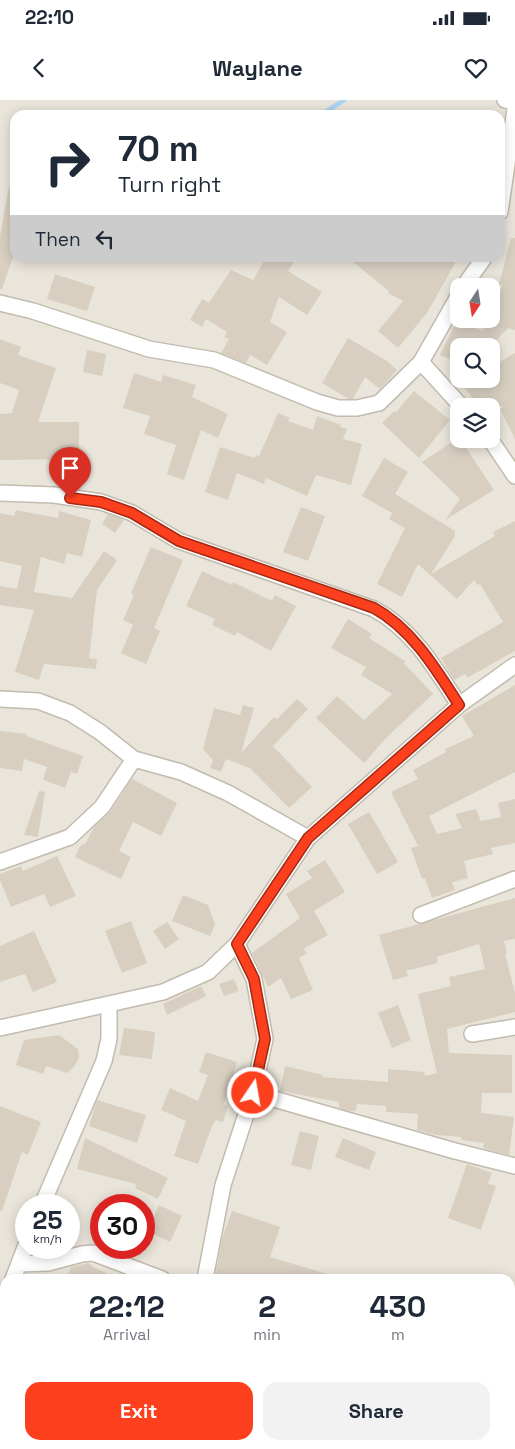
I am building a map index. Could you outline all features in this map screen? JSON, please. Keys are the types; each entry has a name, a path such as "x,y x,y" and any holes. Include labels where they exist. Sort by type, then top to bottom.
{"street":[{"path":"504,100 515,102"},
{"path":"505,178 515,109"},
{"path":"470,278 481,262"},
{"path":"0,303 33,311 149,349 214,360 317,402 338,408 357,408 379,403 421,362 450,311"},
{"path":"421,362 454,398"},
{"path":"496,448 515,476"},
{"path":"0,493 54,495 101,502 132,513 179,541 374,608 390,618 405,632 438,673 459,705"},
{"path":"0,1028 163,992 208,972 237,944 308,838 459,705 515,665"},
{"path":"0,699 38,701 70,713 100,732 134,759 180,772 228,793 308,838"},
{"path":"0,862 70,837 102,807 134,759"},
{"path":"421,915 515,879"},
{"path":"206,1274 222,1185 253,1093 265,1039 254,979 237,944"},
{"path":"47,1194 104,1061 109,1039 109,1005"},
{"path":"472,1034 515,1027"},
{"path":"253,1093 436,1146 515,1166"},
{"path":"19,1264 48,1263 82,1254 94,1253 149,1274"},
{"path":"16,1274 21,1259"}],"shaded area":[{"path":"0,100 515,100 515,1274 0,1274"}],"building":[{"path":"10,186 11,262 2,289 0,289 0,236"},
{"path":"511,238 515,238 515,330 508,328 499,338 450,338 450,359 440,355 453,328 475,328 482,331 485,328 500,328 500,293 502,285 500,284 500,280"},
{"path":"264,262 294,262 288,271 322,292 307,315 279,297 270,322 287,332 267,365 250,355 246,363 221,353 229,339 224,337 227,332 206,319 202,327 190,320 202,299 209,303 231,270 253,280"},
{"path":"353,262 456,262 427,313 398,348 378,331 403,301 388,293 389,291"},
{"path":"55,274 95,287 87,311 47,299"},
{"path":"348,338 387,361 397,370 380,389 365,377 353,399 349,399 322,383"},
{"path":"0,339 21,347 18,355 56,368 38,422 79,422 79,459 0,460 0,414 12,413 19,390 0,383"},
{"path":"87,350 106,354 102,376 83,372"},
{"path":"515,353 515,439 500,409 504,406 500,406 500,398 472,398 465,388 500,388 500,362"},
{"path":"134,373 161,382 163,375 196,385 192,397 228,414 218,438 201,430 184,480 167,474 176,445 144,434 150,416 123,408"},
{"path":"414,391 450,420 419,458 382,423 394,411 396,412"},
{"path":"278,413 290,418 288,421 313,430 317,416 347,429 343,439 362,444 351,485 316,475 307,496 266,478 264,484 237,473 228,500 205,492 220,447 255,458 256,455 259,456"},
{"path":"450,443 450,448 466,448 494,490 445,520 460,499 422,462"},
{"path":"384,458 408,472 395,494 455,531 455,536 431,574 495,536 493,532 515,521 515,651 467,678 465,674 454,680 441,658 503,622 480,584 477,585 474,580 457,599 418,564 402,597 377,584 405,528 389,519 392,513 362,496"},
{"path":"301,507 325,516 308,561 283,552"},
{"path":"16,510 58,518 59,511 91,520 82,557 67,553 64,564 41,557 34,592 71,598 70,601 104,551 117,560 97,590 89,658 97,659 96,669 44,664 39,680 15,672 34,610 0,605 0,586 17,589 22,566 0,561 0,513 14,516"},
{"path":"108,514 124,520 115,533 102,524"},
{"path":"151,547 183,560 154,628 160,631 146,664 121,653 133,625 123,620 134,595 131,593"},
{"path":"202,571 232,585 233,582 272,601 275,595 296,606 271,651 237,632 235,636 212,625 215,619 186,606"},
{"path":"348,619 372,634 369,638 405,661 404,663 433,694 385,739 364,763 316,718 337,696 364,720 392,694 361,675 366,667 331,648"},
{"path":"515,685 515,772 429,816 437,834 462,828 455,814 476,809 481,821 501,817 498,803 515,799 515,843 491,848 493,854 464,861 468,878 452,882 455,890 432,898 425,878 422,879 411,848 418,846 391,792 418,779 413,770 446,752 445,749 474,736 462,716"},
{"path":"297,699 308,709 273,746 312,787 289,808 250,768 226,759 221,772 210,768 213,760 203,749 214,708 240,715 243,705 254,708 241,753 274,717 277,719"},
{"path":"0,731 27,734 27,736 83,756 77,774 71,772 65,788 43,780 47,767 24,759 22,771 0,768"},
{"path":"132,779 177,803 161,836 133,822 119,851 131,857 121,879 75,857 80,846 86,843 94,827 110,812"},
{"path":"39,791 45,792 38,837 24,835"},
{"path":"369,812 398,862 377,874 348,824"},
{"path":"57,856 76,896 50,907 44,894 11,907 0,880 0,874 21,866 23,871"},
{"path":"325,860 345,892 314,911 328,935 303,949 307,953 299,958 313,990 291,999 281,978 268,987 252,953 300,918 286,894 312,878 307,871"},
{"path":"183,895 208,905 215,925 210,936 172,921"},
{"path":"515,898 515,939 504,941 507,954 505,954 515,993 515,1012 447,1029 449,1053 512,1055 512,1093 482,1093 481,1113 514,1117 509,1155 483,1148 484,1143 461,1140 461,1137 436,1135 417,1130 418,1114 386,1112 386,1106 357,1104 356,1111 345,1110 339,1108 339,1102 280,1091 285,1066 323,1075 322,1077 388,1082 388,1069 424,1072 425,1076 437,1073 418,994 451,986 449,977 485,969 479,944 437,957 438,963 406,971 408,976 393,980 379,935"},
{"path":"131,921 147,963 122,973 105,931"},
{"path":"167,922 179,939 165,949 153,931"},
{"path":"34,931 57,982 33,992 25,974 0,982 0,946"},
{"path":"234,979 239,991 224,996 219,984"},
{"path":"201,986 206,996 167,1015 163,1004"},
{"path":"398,1005 411,1040 392,1048 378,1013"},
{"path":"124,1028 155,1032 152,1059 119,1055"},
{"path":"59,1035 78,1049 79,1058 74,1067 67,1073 46,1066 43,1074 16,1065 24,1040"},
{"path":"206,1052 237,1062 224,1104 228,1107 223,1122 216,1120 212,1126 198,1164 174,1156 186,1121 161,1110 170,1088 198,1101 208,1075 199,1072"},
{"path":"97,1100 146,1115 137,1143 89,1126"},
{"path":"0,1106 41,1122 28,1155 22,1152 2,1211 0,1211"},
{"path":"300,1131 319,1136 311,1170 291,1165"},
{"path":"85,1138 168,1178 158,1199 155,1198 155,1194 148,1194 135,1188 136,1184 77,1169"},
{"path":"343,1138 376,1152 369,1170 335,1157"},
{"path":"467,1164 492,1173 488,1184 496,1186 481,1230 448,1218"},
{"path":"159,1205 182,1216 170,1242 155,1235 155,1214"},
{"path":"232,1211 280,1227 270,1257 327,1274 216,1274 222,1239"},
{"path":"88,1263 108,1274 68,1274 71,1267"}],"waterway":[{"path":"329,110 344,100"}],"route":[{"path":"70,498 101,502 132,513 179,541 374,608 390,618 405,632 438,673 459,705 308,838 237,944 254,979 265,1039 253,1093"}]}
